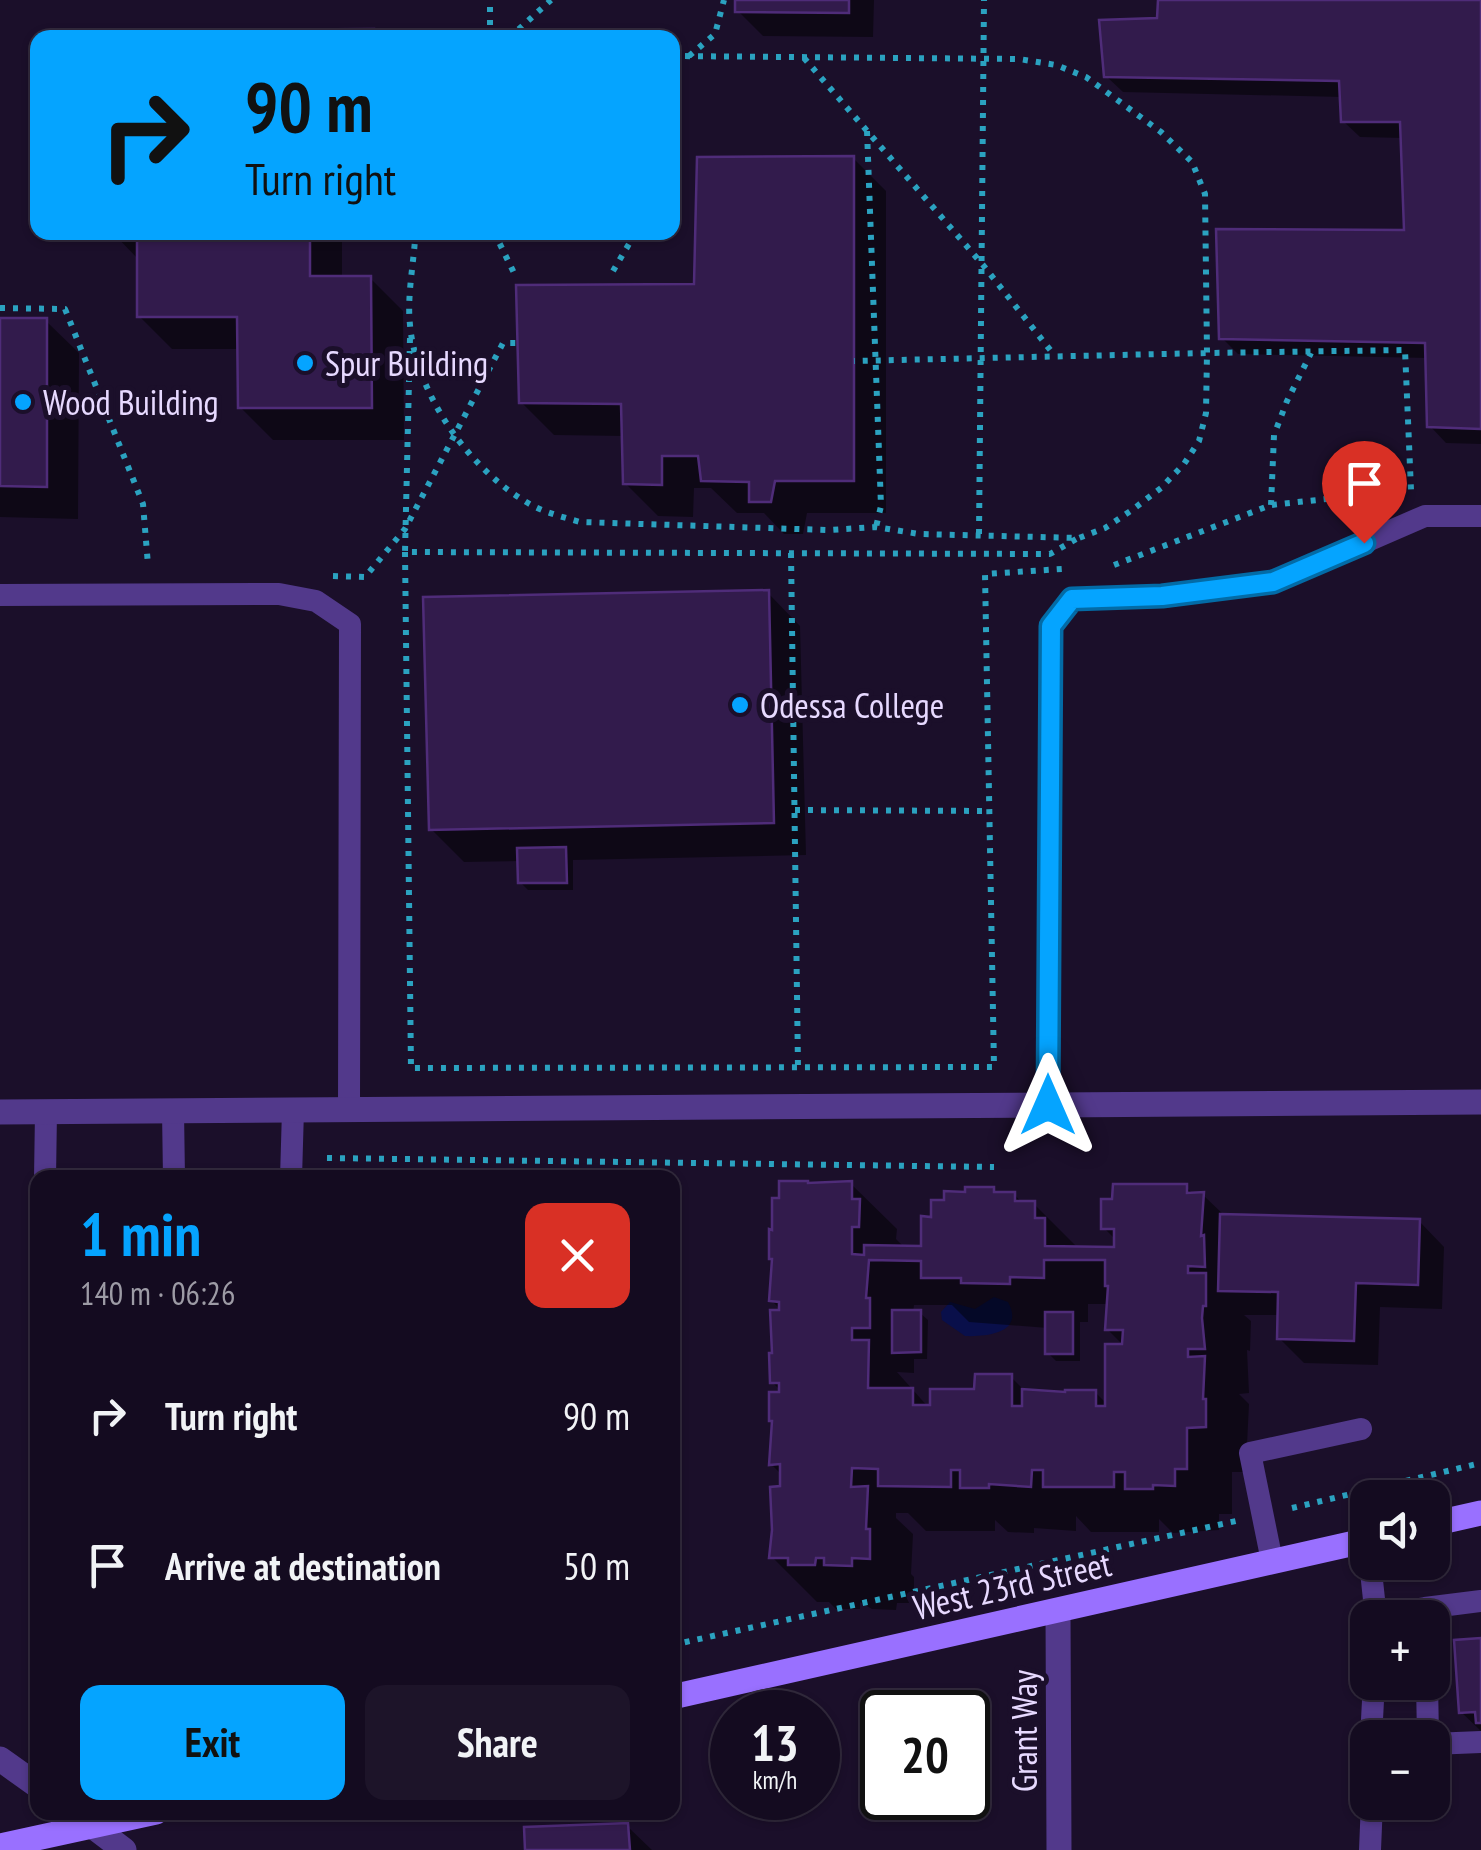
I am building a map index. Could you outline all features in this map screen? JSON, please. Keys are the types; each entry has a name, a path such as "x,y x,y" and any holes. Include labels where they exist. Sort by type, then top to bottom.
{"street":[{"path":"0,1112 1481,1102"},
{"path":"1450,1520 1481,1513"},
{"name":"West 23rd Street","path":"680,1695 1350,1544"},
{"name":"Grant Way","path":"1058,1611 1059,1850"},
{"path":"0,1760 30,1781"},
{"path":"0,1846 83,1820 124,1850"}],"lane":[{"path":"1048,1105 1051,626 1072,599 1162,596 1273,582 1425,516 1481,516"},
{"path":"0,596 279,594 316,601 350,624 349,1109"},
{"path":"291,1170 293,1110"},
{"path":"173,1111 174,1170"},
{"path":"45,1170 46,1112"},
{"path":"1272,1561 1250,1453 1361,1429"},
{"path":"1450,1608 1481,1602"},
{"path":"1450,1743 1481,1742"},
{"path":"1370,1850 1371,1820"}],"path":[{"path":"490,0 490,30"},
{"path":"518,30 551,0"},
{"path":"689,56 714,34 724,0"},
{"path":"978,534 984,0"},
{"path":"405,552 1050,554 1105,528 1132,510 1161,488 1200,442 1206,413 1206,194 1192,162 1161,132 1086,76 1019,58 680,56"},
{"path":"804,57 983,265 1055,356"},
{"path":"867,131 880,506 876,527"},
{"path":"415,240 405,529 411,1068 994,1068 985,574 1077,568"},
{"path":"498,240 516,276"},
{"path":"613,271 629,240"},
{"path":"0,308 65,309 143,504 148,572"},
{"path":"410,326 424,385 465,448 521,500 548,513 580,522 829,530 876,527 920,534 1079,538"},
{"path":"326,576 365,577 405,529 503,343 518,343"},
{"path":"854,360 1405,350 1411,490"},
{"path":"1271,506 1274,435 1312,352"},
{"path":"1095,566 1114,565 1271,506 1428,490"},
{"path":"790,554 798,1068"},
{"path":"795,810 990,811"},
{"path":"327,1158 994,1167"},
{"path":"680,1643 1481,1464"}],"shaded area":[{"path":"994,1297 1008,1302 1012,1312 1012,1321 1001,1331 965,1336 942,1320 941,1312 950,1302 975,1309"}],"building":[{"path":"735,0 849,0 849,13 735,12"},
{"path":"1158,0 1481,0 1481,429 1427,427 1425,343 1219,339 1216,229 1404,230 1400,122 1341,122 1339,81 1104,77 1099,20 1157,18"},
{"path":"374,29 374,30 231,30"},
{"path":"854,156 854,481 775,481 771,502 749,502 749,482 701,481 698,456 662,456 662,485 623,484 621,404 519,403 516,285 694,284 697,157"},
{"name":"Spur Building","path":"137,240 310,240 310,276 371,276 372,408 238,408 237,317 137,317"},
{"name":"Wood Building","path":"0,318 47,318 47,487 0,486"},
{"path":"769,590 774,823 429,830 423,597"},
{"path":"566,847 567,883 518,883 517,848"},
{"path":"779,1181 852,1181 852,1199 860,1199 859,1227 852,1227 852,1254 864,1255 864,1245 921,1246 921,1216 931,1217 931,1200 944,1200 944,1191 965,1192 965,1187 994,1187 994,1192 1015,1192 1015,1201 1035,1201 1035,1218 1045,1218 1045,1246 1114,1247 1114,1229 1101,1229 1101,1199 1112,1199 1113,1184 1187,1184 1187,1193 1204,1192 1201,1236 1204,1235 1205,1267 1188,1266 1188,1273 1206,1273 1202,1318 1205,1349 1188,1349 1188,1357 1205,1356 1206,1427 1187,1428 1187,1469 1175,1469 1175,1486 1125,1489 1125,1472 1114,1472 1114,1487 1043,1487 1043,1470 1032,1470 1031,1487 989,1484 989,1488 960,1488 960,1470 951,1470 951,1487 878,1486 878,1469 852,1468 851,1487 868,1486 866,1529 870,1529 870,1559 852,1558 852,1566 824,1565 824,1558 816,1558 815,1565 788,1565 788,1558 769,1558 770,1487 780,1486 780,1464 769,1465 769,1392 779,1392 779,1383 770,1383 770,1310 779,1310 779,1302 769,1301 769,1229 772,1230 772,1198 779,1198","holes":["869,1260 921,1261 921,1278 1010,1284 1010,1277 1044,1278 1044,1260 1105,1260 1105,1330 1123,1330 1122,1344 1105,1344 1105,1406 1096,1406 1096,1390 1022,1389 1022,1406 1012,1406 1012,1374 975,1374 974,1389 930,1389 930,1405 913,1405 913,1388 868,1388 869,1340 852,1340 852,1328 870,1328 870,1298 866,1298"]},
{"path":"1220,1214 1420,1219 1418,1285 1356,1283 1354,1341 1277,1339 1278,1292 1218,1291"},
{"path":"892,1310 921,1310 921,1352 892,1353"},
{"path":"1045,1312 1073,1312 1073,1354 1045,1354"},
{"path":"1481,1638 1481,1723 1476,1723 1475,1712 1459,1713 1454,1640"},
{"path":"628,1823 630,1850 525,1850 524,1827"}],"place":[{"name":"Spur Building","path":"305,363"},
{"name":"Wood Building","path":"23,402"},
{"name":"Odessa College","path":"740,705"}],"route":[{"path":"1048,1105 1051,626 1072,599 1162,596 1273,582 1364,543"}]}
